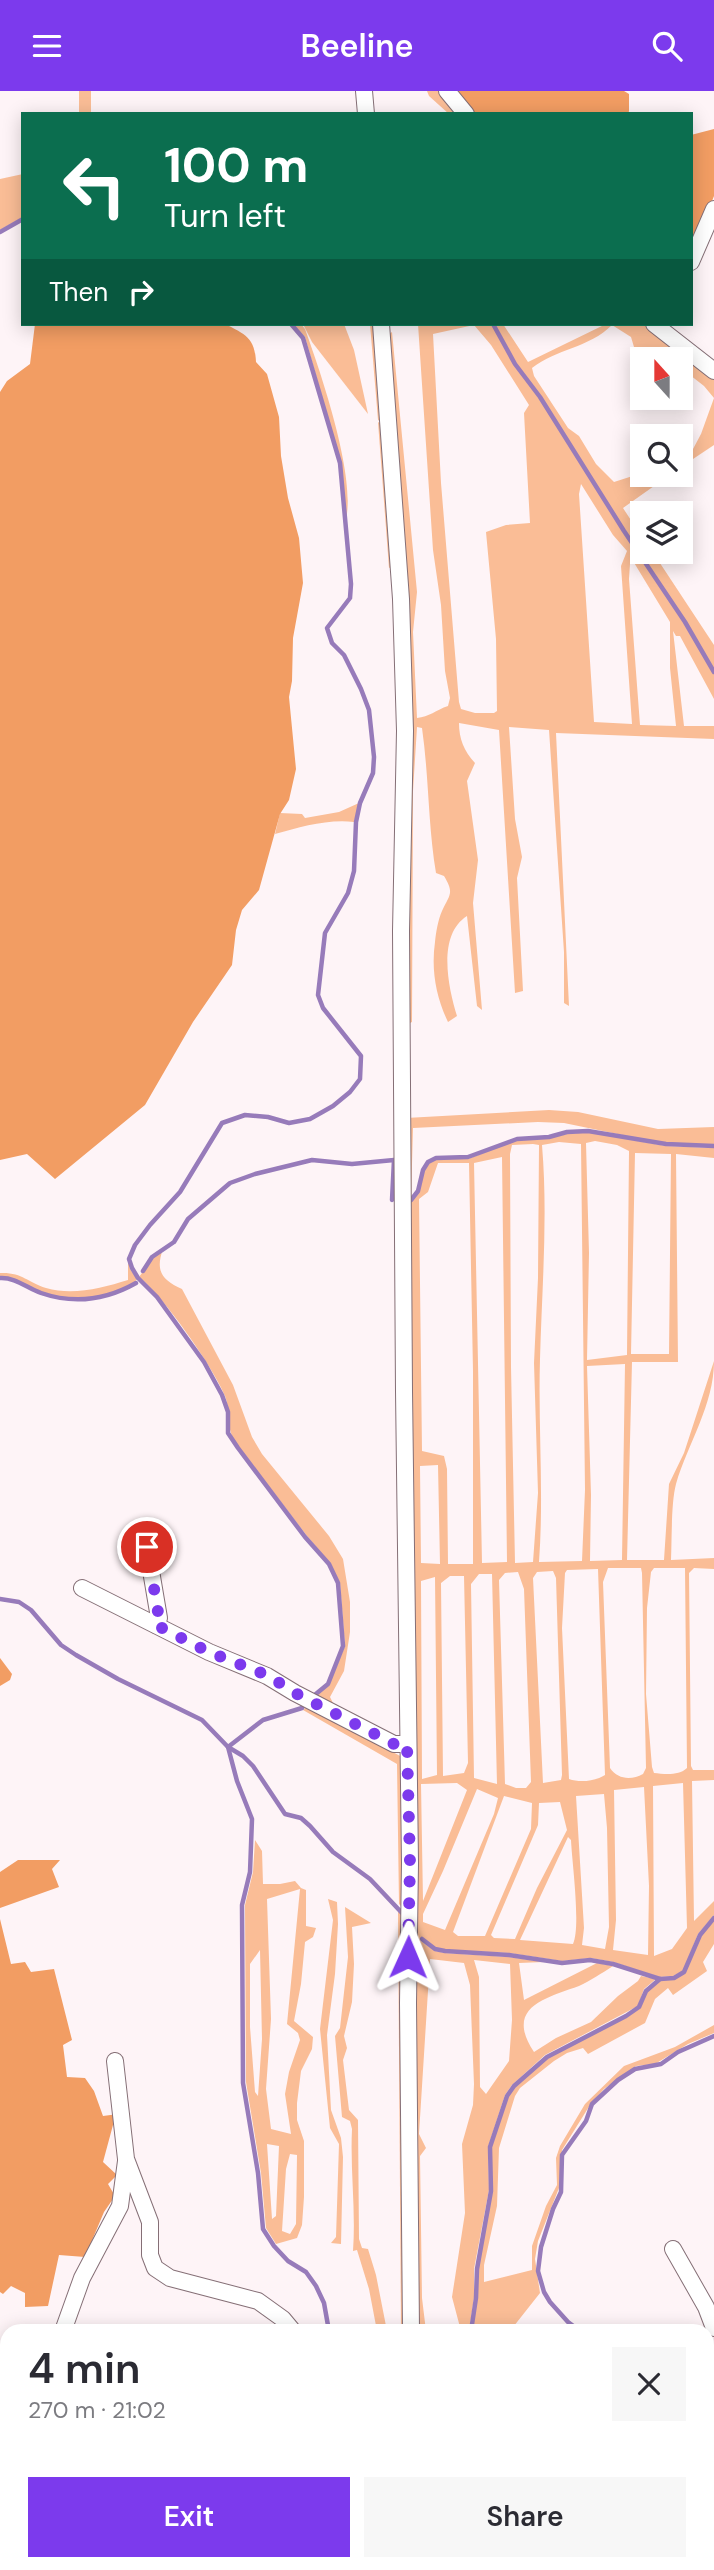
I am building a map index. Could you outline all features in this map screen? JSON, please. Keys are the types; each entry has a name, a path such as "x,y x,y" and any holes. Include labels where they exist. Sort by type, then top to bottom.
{"street":[{"path":"364,91 366,112"},
{"path":"447,91 464,112"},
{"path":"693,257 714,209"},
{"path":"381,326 401,599 405,731 401,931 410,1863 408,2003 411,2324"},
{"path":"656,326 714,371"},
{"path":"672,339 678,326"},
{"path":"147,1547 159,1618 156,1625"},
{"path":"82,1588 209,1652 267,1675 295,1693 394,1744 407,1744"},
{"path":"114,2061 126,2159 150,2222 150,2255 155,2268 170,2278 258,2301 287,2324"},
{"path":"66,2324 82,2278 120,2206 126,2159"},
{"path":"673,2249 706,2307 712,2324"}],"shaded area":[{"path":"79,91 91,91 91,112 79,112"},
{"path":"427,91 440,91 457,112 447,112"},
{"path":"455,91 624,91 629,94 629,112 472,112"},
{"path":"714,129 714,196 693,249 693,134"},
{"path":"21,174 21,218 0,230 0,179"},
{"path":"35,326 229,326 248,338 254,347 256,362 267,374 279,417 281,456 288,498 299,538 303,583 293,638 289,697 296,769 289,800 280,814 259,890 242,910 236,930 232,965 193,1022 145,1105 55,1179 27,1154 0,1160 0,392 7,381 30,364"},
{"path":"295,326 303,326 305,329 335,424 346,477 346,519 341,463 305,337"},
{"path":"304,326 345,326 354,350 368,414 312,342"},
{"path":"370,326 375,326 384,424 378,420"},
{"path":"418,326 469,326 433,334 441,483 459,702 461,709 475,713 494,713 497,711 496,639 486,532 506,525 530,523 524,413 529,405 491,345 475,326 493,326 514,364 539,398 630,542 629,579 640,725 676,726 670,668 670,622 635,564 645,564 684,622 714,674 714,699 680,636 676,636 673,631 684,726 714,726 714,739 556,733 569,1006 564,1003 564,952 549,730 509,727 515,819 522,857 517,878 523,991 515,993 499,730 459,723 463,745 475,763 467,781 478,860 473,903 482,1010 477,1006 467,916 458,925 448,948 448,977 457,1016 448,1022 440,1003 434,973 434,952 437,926 450,891 444,876 436,873 422,728 417,727 413,791 412,1022 406,1025 386,336 392,332 417,592 413,632 417,718 448,706 450,698 445,671 441,605 433,550","holes":["581,484 613,535 627,551 621,566 632,724 594,722 579,494"]},
{"path":"496,326 504,326 528,362 602,326 611,326 593,339 532,368 534,376 568,428 579,436 596,464 614,482 630,477 630,487 653,487 623,508 630,519 630,538 625,531 541,396 516,363"},
{"path":"614,326 646,326 673,347 634,347 631,337"},
{"path":"693,363 714,379 714,398 693,377"},
{"path":"714,398 714,445 693,459 693,449"},
{"path":"378,422 384,426 394,566 389,568"},
{"path":"647,564 661,564 714,645 714,670 686,621"},
{"path":"359,803 354,822 304,826 275,834 280,813 302,814 305,818 339,812"},
{"path":"549,1110 578,1112 658,1129 714,1127 714,1146 666,1144 564,1123 413,1128 411,1200 419,1191 429,1163 437,1159 468,1159 517,1140 587,1132 666,1146 714,1148 714,1158 676,1154 678,1362 632,1362 627,1560 664,1560 669,1484 684,1453 714,1361 710,1393 674,1492 671,1560 714,1558 714,1569 694,1568 689,1573 691,1766 693,1770 714,1770 714,1780 692,1781 694,1921 714,1901 714,1915 698,1934 683,1971 673,1976 659,1977 591,1958 562,1961 509,1953 445,1950 436,1948 421,1938 421,1941 435,1951 445,1953 544,1962 519,1963 524,2000 597,1963 613,1966 583,1984 542,2000 533,2007 526,2015 524,2024 526,2037 534,2052 556,2038 591,2022 641,1976 656,1979 644,1989 638,2006 545,2055 512,2085 505,2095 488,2147 489,2190 474,2269 470,2324 459,2324 452,2297 465,2213 462,2144 473,2105 470,1985 464,1963 430,1959 419,2134 426,2148 420,2156 422,2298 425,2324 415,2324 406,1118","holes":["595,1141 617,1145 629,1151 627,1355 587,1360 589,1253 586,1143","559,1142 581,1144 585,1490 582,1561 539,1562 544,1252 542,1145","512,1145 539,1145 534,1363 538,1493 533,1562 515,1563","635,1153 671,1154 669,1354 631,1354","502,1157 507,1562 482,1563 474,1163","438,1163 469,1163 473,1564 448,1564 447,1469 444,1456 422,1451 419,1199 428,1192","625,1364 622,1560 590,1561 587,1366","438,1465 440,1564 421,1563 420,1466","608,1568 641,1568 646,1768 643,1774 630,1778 621,1777 610,1768 603,1582","654,1568 685,1568 687,1768 680,1772 654,1773 646,1694 647,1608 651,1572","598,1569 605,1775 588,1781 569,1779 562,1628 565,1573 567,1570","553,1571 556,1578 562,1775 561,1780 543,1783 533,1578 537,1572","518,1572 524,1589 531,1782 526,1788 505,1784 499,1580 505,1573","479,1574 492,1574 497,1784 474,1778 471,1584","450,1576 464,1576 468,1763 464,1773 443,1776 441,1583","435,1577 437,1775 422,1779 421,1581","457,1783 467,1790 423,1901 421,1784","683,1783 687,1928 672,1949 654,1956 653,1786","644,1787 649,1886 648,1955 613,1950 616,1920 614,1790","477,1789 498,1798 494,1814 445,1930 423,1922 423,1914","604,1794 609,1927 605,1949 582,1945 584,1928 576,1796","504,1796 532,1803 531,1829 485,1936 458,1936 453,1932","560,1802 567,1830 537,1888 515,1939 494,1938 491,1935 538,1825 539,1803","568,1837 571,1840 575,1894 573,1944 520,1940","474,1960 510,1964 512,2020 509,2061 486,2094 480,2087 479,1977"]},
{"path":"163,1249 160,1263 162,1274 169,1282 182,1289 233,1385 252,1437 262,1454 329,1536 343,1559 350,1602 350,1632 344,1671 330,1697 337,1711 311,1699 329,1685 345,1646 340,1583 330,1563 235,1440 230,1429 225,1396 210,1368 174,1316 139,1277"},
{"path":"128,1259 130,1269 137,1279 135,1282 111,1293 86,1298 48,1295 14,1279 0,1277 0,1273 8,1273 46,1288 87,1290 128,1280"},
{"path":"0,1658 12,1674 10,1680 0,1686"},
{"path":"307,1706 402,1757 404,1909 399,1904 397,1764 303,1710"},
{"path":"255,1840 262,1851 263,1884 295,1881 306,1890 306,1926 316,1928 313,1937 305,1942 294,2021 313,2037 312,2049 301,2071 297,2103 297,2120 304,2141 302,2225 297,2238 276,2244 266,2228 261,2173 246,2082 245,1905 253,1872","holes":["300,1889 287,2024 298,2033 300,2040 285,2094 291,2134 271,2129 266,2089 271,2019 267,1899","260,1950 262,2039 258,2096 255,2092 250,2027 250,1964","267,2144 279,2146 276,2216 272,2219","290,2154 297,2155 296,2224 290,2234 282,2231 286,2169"]},
{"path":"18,1860 60,1860 52,1869 59,1887 0,1908 0,1872"},
{"path":"328,1899 337,1902 338,1924 327,2035 331,2110 341,2138 343,2157 341,2244 331,2243 336,2237 339,2144 330,2128 320,2029 333,1920"},
{"path":"345,1907 371,1923 352,1927 352,2002 344,2036 347,2048 343,2060 349,2110 358,2120 359,2239 362,2248 368,2249 386,2324 376,2324 357,2250 353,2251 352,2129 350,2121 342,2117 335,2036 340,2028 348,1957"},
{"path":"398,1911 403,1917 405,2324 401,2324"},
{"path":"0,1919 11,1964 25,1962 31,1972 54,1969 72,2040 63,2045 67,2077 85,2078 94,2091 103,2116 118,2114 120,2125 113,2125 103,2162 117,2175 108,2184 115,2196 104,2212 85,2257 59,2255 48,2306 25,2307 25,2293 11,2286 3,2294 0,2292"},
{"path":"714,1920 714,1944 703,1962 707,1971 673,1995 668,1988 655,1999 645,2023 588,2054 583,2048 567,2053 520,2088 515,2096 499,2148 497,2206 484,2265 484,2282 532,2270 532,2246 546,2206 557,2185 556,2158 560,2146 585,2104 624,2066 675,2047 714,2025 714,2033 688,2044 655,2064 636,2066 604,2089 590,2105 562,2150 559,2188 538,2241 535,2259 540,2293 516,2324 473,2324 478,2269 492,2191 491,2147 508,2097 547,2057 627,2017 640,2008 647,1991 660,1980 674,1979 685,1973 701,1936"}],"waterway":[{"path":"0,232 21,220"},
{"path":"293,326 303,338 340,463 350,598 327,628 332,643 344,655 369,710 374,757 373,773 360,803 356,822 354,871 348,893 325,933 318,995 323,1008 361,1056 360,1079 350,1092 333,1106 310,1119 289,1123 268,1117 245,1115 222,1123 180,1192 150,1225 135,1245 129,1259 138,1278 157,1297 204,1362 228,1412 228,1433 305,1537 329,1564 338,1583 343,1646 328,1684 311,1698"},
{"path":"494,326 515,364 540,397 685,622 714,672"},
{"path":"411,1200 418,1191 423,1170 428,1162 436,1158 468,1157 517,1139 588,1131 666,1144 714,1146"},
{"path":"143,1271 152,1257 174,1242 188,1219 230,1183 255,1174 312,1160 352,1164 394,1160 392,1200"},
{"path":"0,1278 16,1281 53,1296 77,1299 101,1297 136,1283"},
{"path":"0,1599 19,1602 31,1610 61,1645 76,1655 202,1720 228,1747 253,1766 285,1814 301,1818 333,1852 370,1879 402,1913"},
{"path":"302,1708 263,1720 228,1747 237,1781 252,1819 250,1872 242,1905 243,2083 258,2173 263,2229 274,2246 288,2261 306,2272 316,2286 324,2303 328,2324"},
{"path":"472,2324 477,2269 491,2191 490,2147 507,2096 514,2086 547,2057 626,2016 639,2007 646,1991 660,1979 674,1978 684,1972 700,1935 714,1918"},
{"path":"422,1939 435,1949 445,1951 509,1955 562,1963 590,1960 613,1964 660,1979"},
{"path":"571,2324 550,2302 538,2271 541,2247 561,2192 562,2155 586,2121 592,2104 618,2080 635,2069 661,2064 678,2052 714,2036"}],"route":[{"path":"147,1547 159,1618 156,1625 209,1652 267,1675 295,1693 394,1744 407,1744 410,1863 408,1957"}]}
